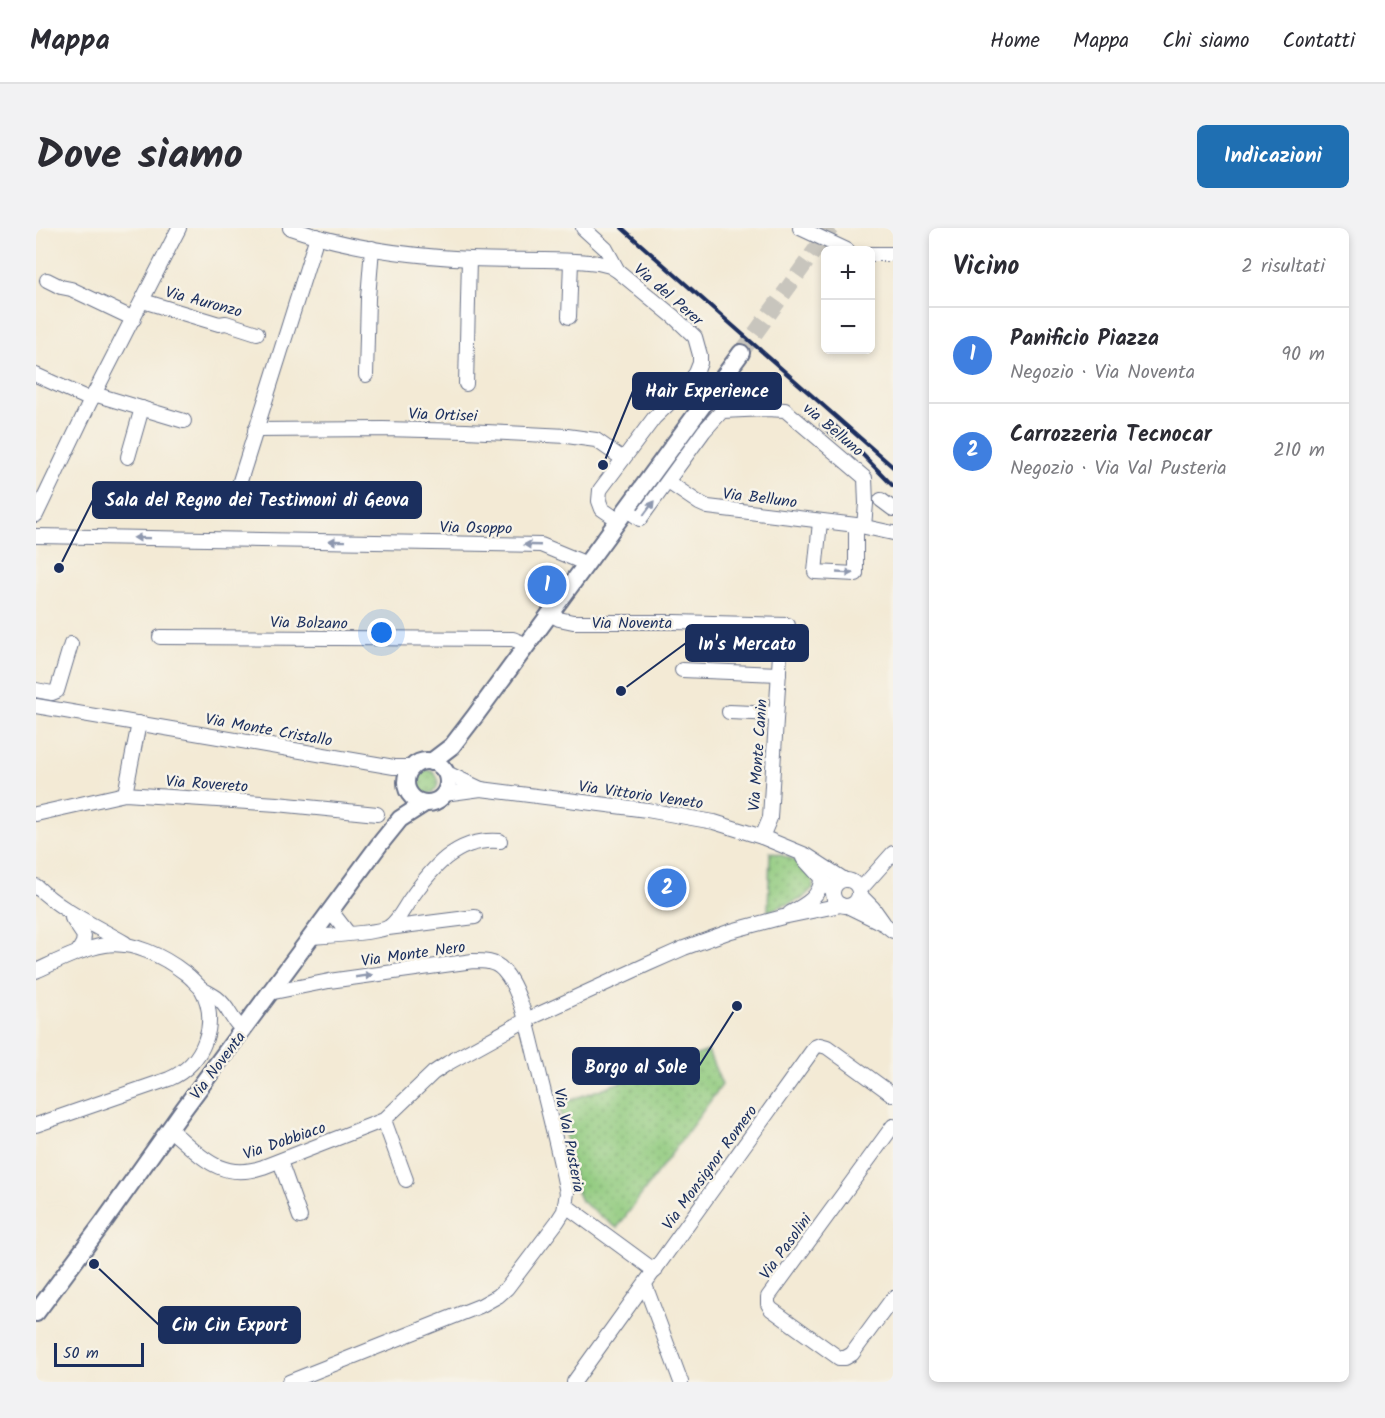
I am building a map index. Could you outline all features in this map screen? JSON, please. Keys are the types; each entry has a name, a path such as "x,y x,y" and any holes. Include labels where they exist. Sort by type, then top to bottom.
{"street":[{"name":"Via Auronzo","path":"36,515 179,228"},
{"name":"Via del Perer","path":"290,228 372,248 469,259 571,261 610,266 695,337 700,355 696,373 684,389 654,418 600,490 598,501 602,509 622,514"},
{"name":"Via del Perer","path":"583,228 606,249 618,271"},
{"path":"800,228 838,246"},
{"path":"240,481 317,236"},
{"path":"366,375 372,248"},
{"path":"875,254 893,254"},
{"path":"466,384 469,259"},
{"path":"569,317 571,261"},
{"path":"47,280 134,319"},
{"name":"Via Auronzo","path":"143,301 257,333"},
{"path":"440,768 452,746 741,353"},
{"path":"36,375 93,397 142,408 184,421"},
{"path":"128,457 142,408"},
{"name":"via Belluno","path":"668,482 704,431 722,411 785,410 866,478 866,504 860,525"},
{"name":"Via Ortisei","path":"255,430 407,429 567,436 596,440 623,459"},
{"path":"36,479 49,486"},
{"path":"622,514 640,519 668,482"},
{"name":"Via Belluno","path":"668,482 708,507 860,525 893,533"},
{"path":"881,501 893,509"},
{"path":"820,522 815,572 856,574 860,525"},
{"name":"Via Osoppo","path":"36,536 542,545 587,564"},
{"name":"Via Noventa","path":"550,614 573,622 674,621 788,625"},
{"name":"Via Bolzano","path":"160,637 513,639 527,645"},
{"path":"36,690 52,693 57,691 71,644"},
{"name":"Via Monte Canin","path":"762,837 770,818 780,654"},
{"path":"682,670 779,674"},
{"name":"Via Monte Cristallo","path":"36,706 394,767 410,780"},
{"path":"729,712 776,714"},
{"path":"125,794 139,723"},
{"path":"420,762 440,768 448,783 444,794 436,801 425,803 416,800 410,780 420,762"},
{"name":"Via Vittorio Veneto","path":"440,768 481,789"},
{"name":"Via Noventa","path":"400,819 410,780"},
{"name":"Via Vittorio Veneto","path":"444,794 481,789 692,818 730,826 792,849 825,865 853,886 888,928"},
{"name":"Via Rovereto","path":"36,814 125,794 278,804 377,814"},
{"name":"Via Noventa","path":"36,1313 212,1072 238,1026 270,993 400,819 425,803"},
{"path":"388,928 426,876 443,859 477,843 489,840 500,841"},
{"name":"Via Vittorio Veneto","path":"792,849 821,877 833,891 835,899 888,928"},
{"path":"833,891 837,883 853,886 879,868 893,853"},
{"path":"783,917 802,907 816,895 821,885 821,877"},
{"path":"36,886 60,906 89,925 130,946 170,962 222,1003 238,1026 208,1030"},
{"path":"526,1020 684,948 731,931 856,901 853,886"},
{"path":"60,906 81,929 84,936 83,944 78,952"},
{"path":"331,911 348,933"},
{"path":"311,937 475,917"},
{"path":"36,971 78,952 107,945 130,946"},
{"name":"Via Monte Nero","path":"270,993 365,976 485,961 503,970 514,989 526,1020"},
{"path":"286,972 306,986"},
{"path":"36,1125 182,1074 204,1045 208,1030 208,1006 201,988"},
{"name":"Via Dobbiaco","path":"169,1129 208,1160 225,1170 243,1173 384,1120 433,1073 526,1020"},
{"name":"Via Val Pusteria","path":"289,1382 480,1306 498,1296 507,1288 557,1222 564,1211 567,1193 526,1020"},
{"name":"Via Monsignor Romero","path":"574,1382 814,1047 820,1045 827,1047 893,1095"},
{"path":"195,1059 212,1072"},
{"path":"384,1120 406,1180"},
{"name":"Via Pasolini","path":"893,1126 768,1297 768,1304 771,1310 839,1358 845,1358 852,1354 893,1298"},
{"path":"280,1161 300,1217"},
{"path":"565,1205 655,1271"},
{"path":"645,1285 681,1382"}],"green space":[{"path":"426,770 435,773 438,782 435,791 426,794 417,791 414,782 417,773"},
{"path":"770,852 793,859 806,867 813,880 813,888 802,899 768,911"},
{"path":"708,1051 722,1085 617,1228 581,1201 577,1192 559,1104"}],"tunnel":[{"path":"741,353 831,228"}],"railway":[{"path":"622,228 893,467"},
{"path":"833,424 893,486"},
{"path":"821,425 838,439"}],"place":[{"name":"Hair Experience","path":"603,465"},
{"name":"Sala del Regno dei Testimoni di Geova","path":"59,568"},
{"name":"Panificio Piazza","path":"547,585"},
{"name":"In's Mercato","path":"621,691"},
{"name":"Carrozzeria Tecnocar","path":"667,888"},
{"name":"Borgo al Sole","path":"737,1006"},
{"name":"Cin Cin Export","path":"94,1264"}]}
